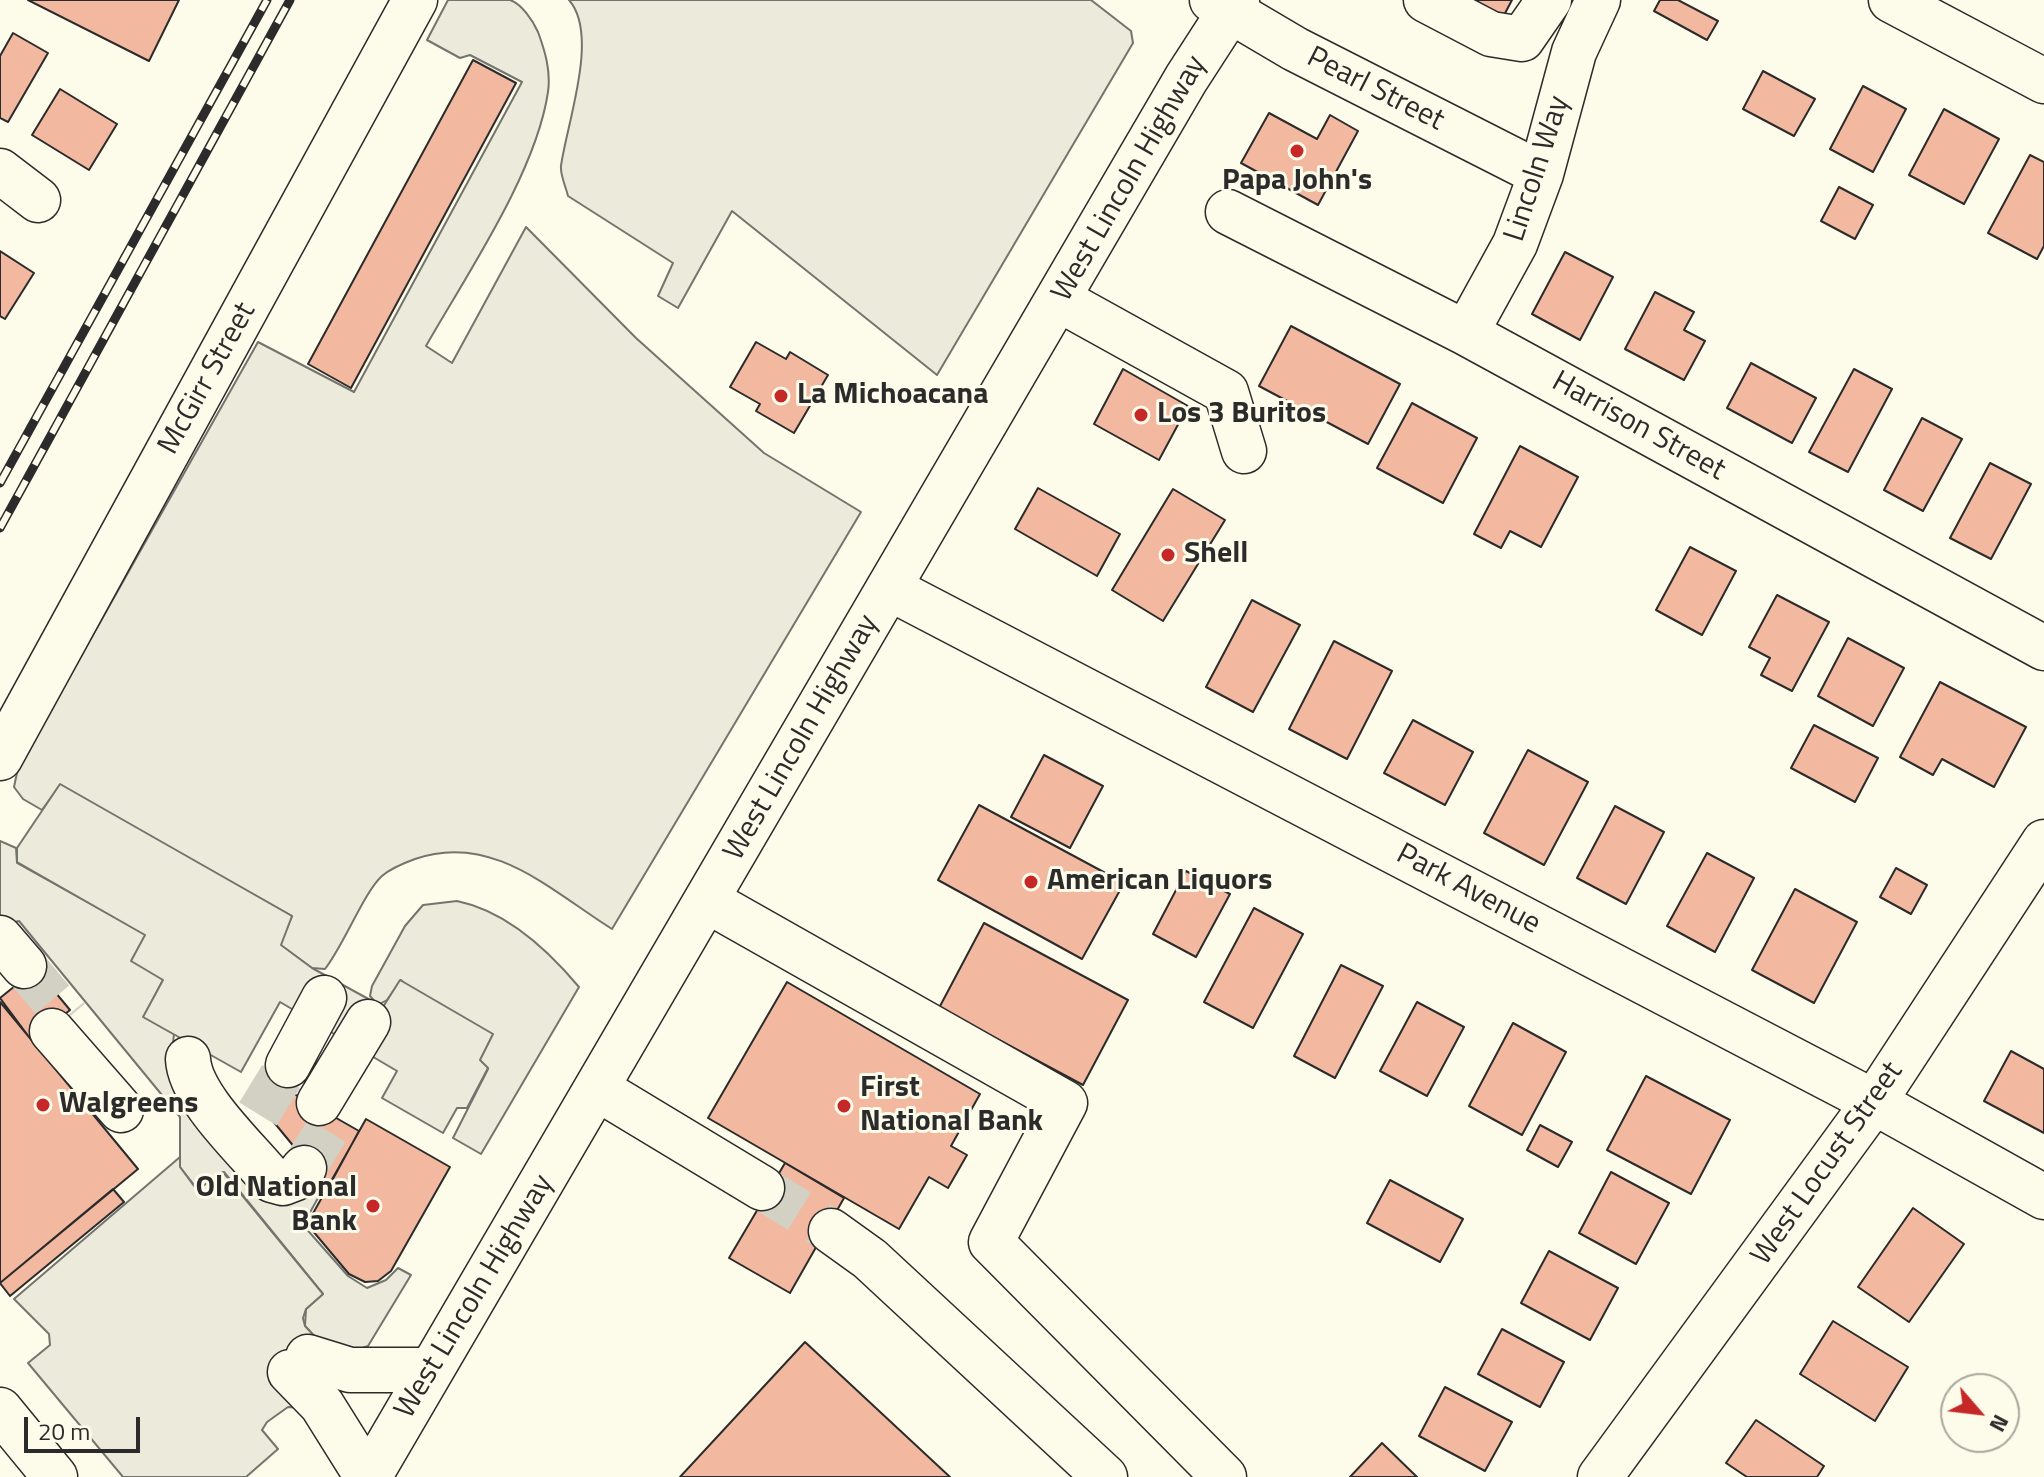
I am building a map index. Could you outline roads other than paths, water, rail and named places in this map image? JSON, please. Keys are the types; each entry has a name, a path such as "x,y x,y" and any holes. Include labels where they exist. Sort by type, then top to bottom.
{"street":[{"name":"McGirr Street","path":"0,758 415,0"},
{"path":"1426,0 1491,34 1522,39 1549,0"},
{"name":"Lincoln Way","path":"1466,333 1515,244 1541,174 1574,52 1598,0"},
{"path":"1891,0 2044,81"},
{"name":"Pearl Street","path":"1226,4 1295,49 1541,174"},
{"name":"West Lincoln Highway","path":"368,1477 1060,300 1226,4"},
{"path":"0,171 38,200"},
{"name":"Harrison Street","path":"1228,212 1466,333 2044,648"},
{"path":"1060,300 1226,392 1244,451"},
{"name":"Park Avenue","path":"889,588 1874,1102 2044,1197"},
{"name":"West Locust Street","path":"1600,1477 1874,1102 2044,842"},
{"path":"708,901 1065,1103 991,1242 1224,1477"},
{"path":"312,1092 356,1016 312,1092"},
{"path":"60,1024 124,1098"},
{"path":"188,1059 189,1071 256,1133"},
{"path":"598,1089 762,1188"},
{"path":"831,1231 870,1259 1105,1477"},
{"path":"368,1477 299,1364 350,1370 429,1370"},
{"path":"0,1410 55,1477"}],"tunnel":[{"path":"24,966 68,1018"},
{"path":"258,1114 288,1065"},
{"path":"304,1168 338,1112"},
{"path":"762,1188 831,1231"}],"railway":[{"path":"0,483 267,0"},
{"path":"0,528 290,0"}],"place":[{"name":"Papa John's","path":"1297,151"},
{"name":"La Michoacana","path":"781,396"},
{"name":"Los 3 Buritos","path":"1141,415"},
{"name":"Shell","path":"1168,555"},
{"name":"American Liquors","path":"1031,882"},
{"name":"Walgreens","path":"43,1105"},
{"name":"First National Bank","path":"844,1106"},
{"name":"Old National Bank","path":"373,1206"}]}
